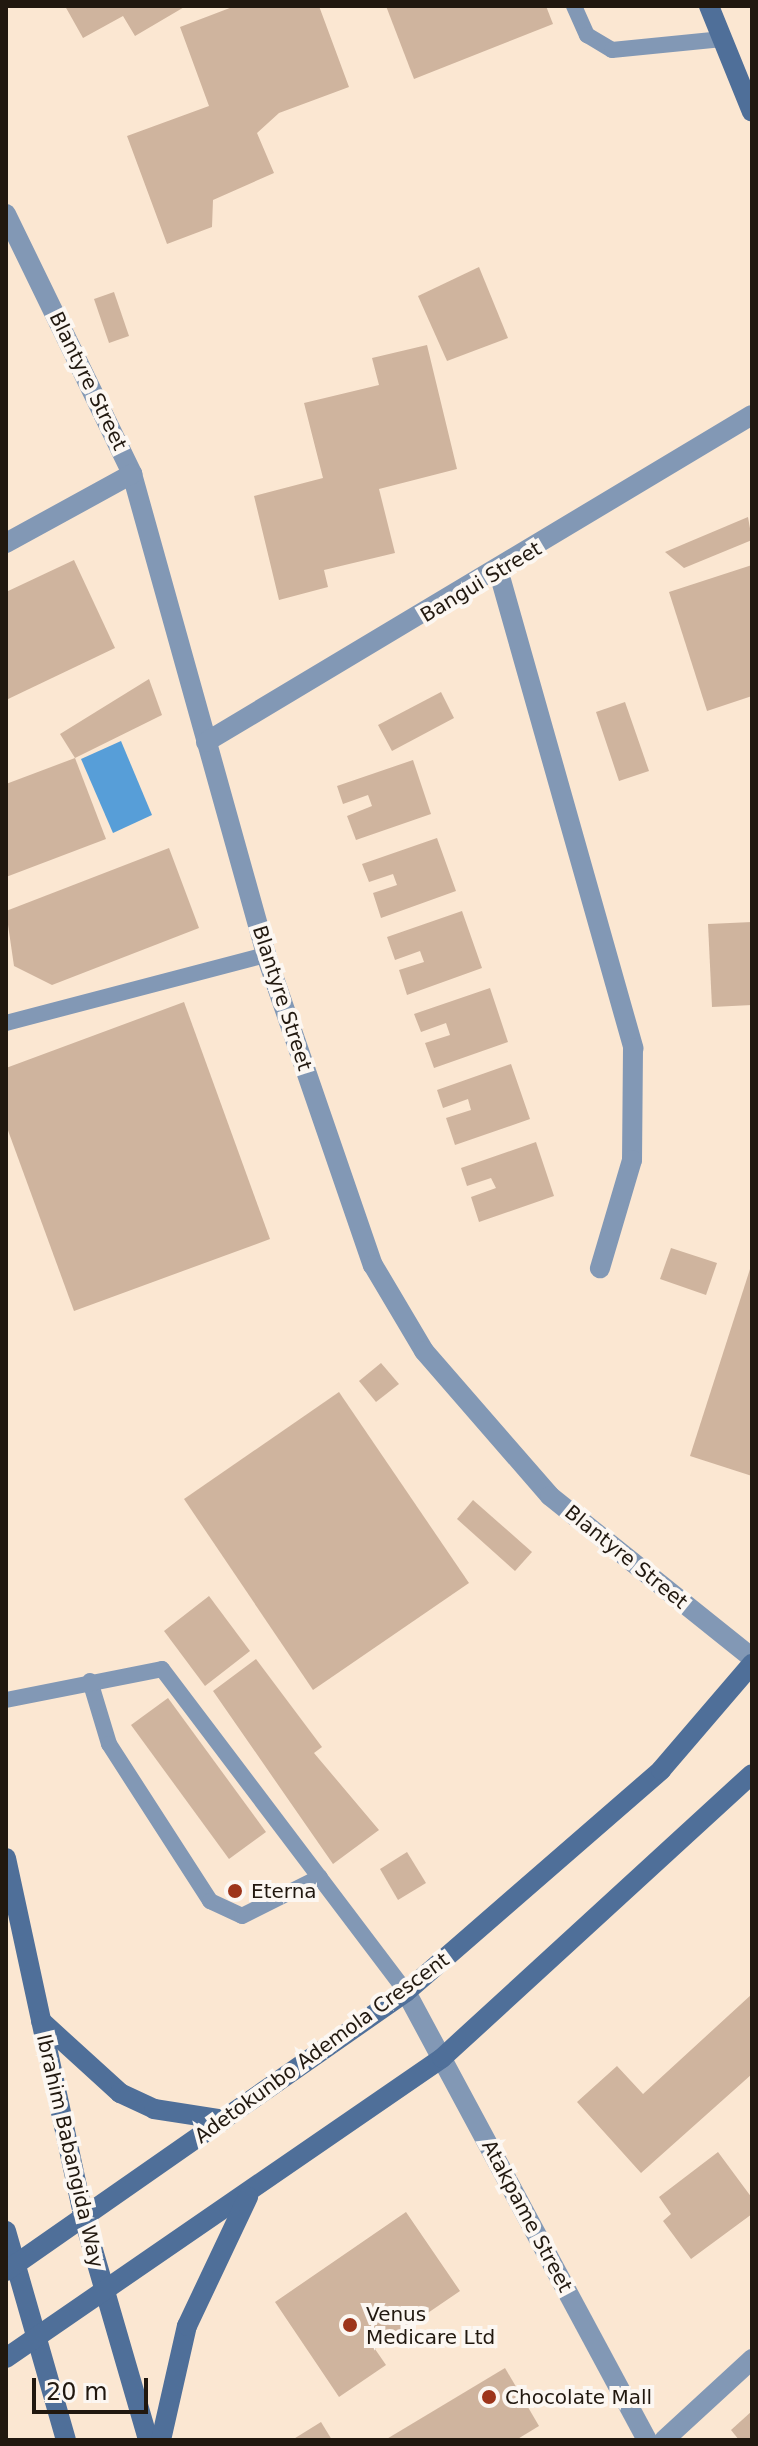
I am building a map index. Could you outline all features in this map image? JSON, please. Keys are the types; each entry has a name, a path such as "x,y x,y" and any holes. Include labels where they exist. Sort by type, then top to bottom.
{"main road":[{"path":"709,6 752,112"},
{"name":"Adetokunbo Ademola Crescent","path":"10,2268 406,1992 661,1770 752,1661"},
{"path":"6,2358 103,2295 442,2058 752,1774"},
{"name":"Ibrahim Babangida Way","path":"6,1858 84,2219 103,2295 148,2440"},
{"path":"40,2020 120,2093 167,2112 224,2120"},
{"path":"161,2440 187,2326 250,2192"},
{"path":"6,2231 10,2268 66,2440"}],"street":[{"name":"Blantyre Street","path":"6,214 132,474 266,955 373,1265 424,1351 550,1496 752,1661"},
{"name":"Bangui Street","path":"206,742 499,573 752,415"},
{"path":"6,543 132,474"},
{"path":"499,573 633,1048 632,1160 600,1268"},
{"name":"Atakpame Street","path":"406,1992 647,2440"},
{"path":"664,2440 752,2359"}],"lane":[{"path":"574,6 587,35 612,50 722,39"},
{"path":"6,1023 266,955"},
{"path":"6,1700 162,1669 406,1992"},
{"path":"90,1681 124,1772 210,1901 242,1916 320,1877"}],"water":[{"path":"121,741 152,815 113,833 81,759"}],"building":[{"path":"65,6 186,6 135,36 123,16 83,38"},
{"path":"235,6 319,6 349,87 279,113 257,133 274,173 213,200 212,227 167,244 127,136 209,106 180,27"},
{"path":"386,6 546,6 553,24 414,79"},
{"path":"479,267 508,338 447,361 418,296"},
{"path":"114,292 129,336 109,343 94,299"},
{"path":"427,345 457,469 379,489 395,553 324,570 328,587 279,600 254,496 323,478 304,403 379,385 372,358"},
{"path":"748,517 752,540 684,568 665,552"},
{"path":"74,560 115,648 6,700 6,592"},
{"path":"752,565 752,696 707,711 669,592"},
{"path":"149,679 162,715 75,758 60,734"},
{"path":"441,692 454,718 392,751 378,725"},
{"path":"625,702 649,771 619,781 596,712"},
{"path":"75,758 106,839 6,877 6,784"},
{"path":"413,760 431,814 356,840 347,816 372,806 368,795 343,804 337,786"},
{"path":"437,838 456,891 381,918 373,893 397,885 393,874 369,882 362,864"},
{"path":"169,848 199,928 52,985 14,966 6,911"},
{"path":"462,911 482,968 407,995 399,970 424,962 420,951 395,960 387,937"},
{"path":"752,922 752,1005 712,1007 708,924"},
{"path":"490,988 508,1042 434,1068 425,1043 450,1035 446,1023 421,1032 414,1014"},
{"path":"184,1002 270,1239 74,1311 6,1125 6,1068"},
{"path":"511,1064 530,1119 455,1145 446,1118 471,1110 468,1099 443,1108 437,1090"},
{"path":"536,1142 554,1196 479,1222 471,1197 496,1188 491,1178 467,1186 461,1168"},
{"path":"671,1248 717,1263 706,1295 660,1279"},
{"path":"752,1267 752,1476 690,1456"},
{"path":"381,1363 399,1384 376,1402 359,1381"},
{"path":"339,1392 469,1583 313,1690 184,1499"},
{"path":"473,1500 532,1552 515,1571 457,1519"},
{"path":"209,1596 250,1651 205,1686 164,1631"},
{"path":"256,1659 322,1747 314,1753 379,1830 333,1864 213,1691"},
{"path":"168,1698 266,1832 229,1859 131,1725"},
{"path":"407,1852 426,1883 398,1900 380,1869"},
{"path":"752,1994 752,2074 641,2173 577,2102 617,2066 643,2094"},
{"path":"718,2152 752,2198 752,2214 691,2259 663,2221 671,2214 659,2197"},
{"name":"Venus Medicare Ltd","path":"406,2212 460,2291 375,2349 386,2365 339,2397 275,2302"},
{"name":"Chocolate Mall","path":"505,2368 539,2426 516,2440 385,2440"},
{"path":"752,2411 752,2440 739,2440 731,2430"},
{"path":"321,2422 332,2440 292,2440"}],"place":[{"name":"Eterna","path":"235,1891"},
{"name":"Venus Medicare Ltd","path":"350,2325"},
{"name":"Chocolate Mall","path":"489,2397"}]}
